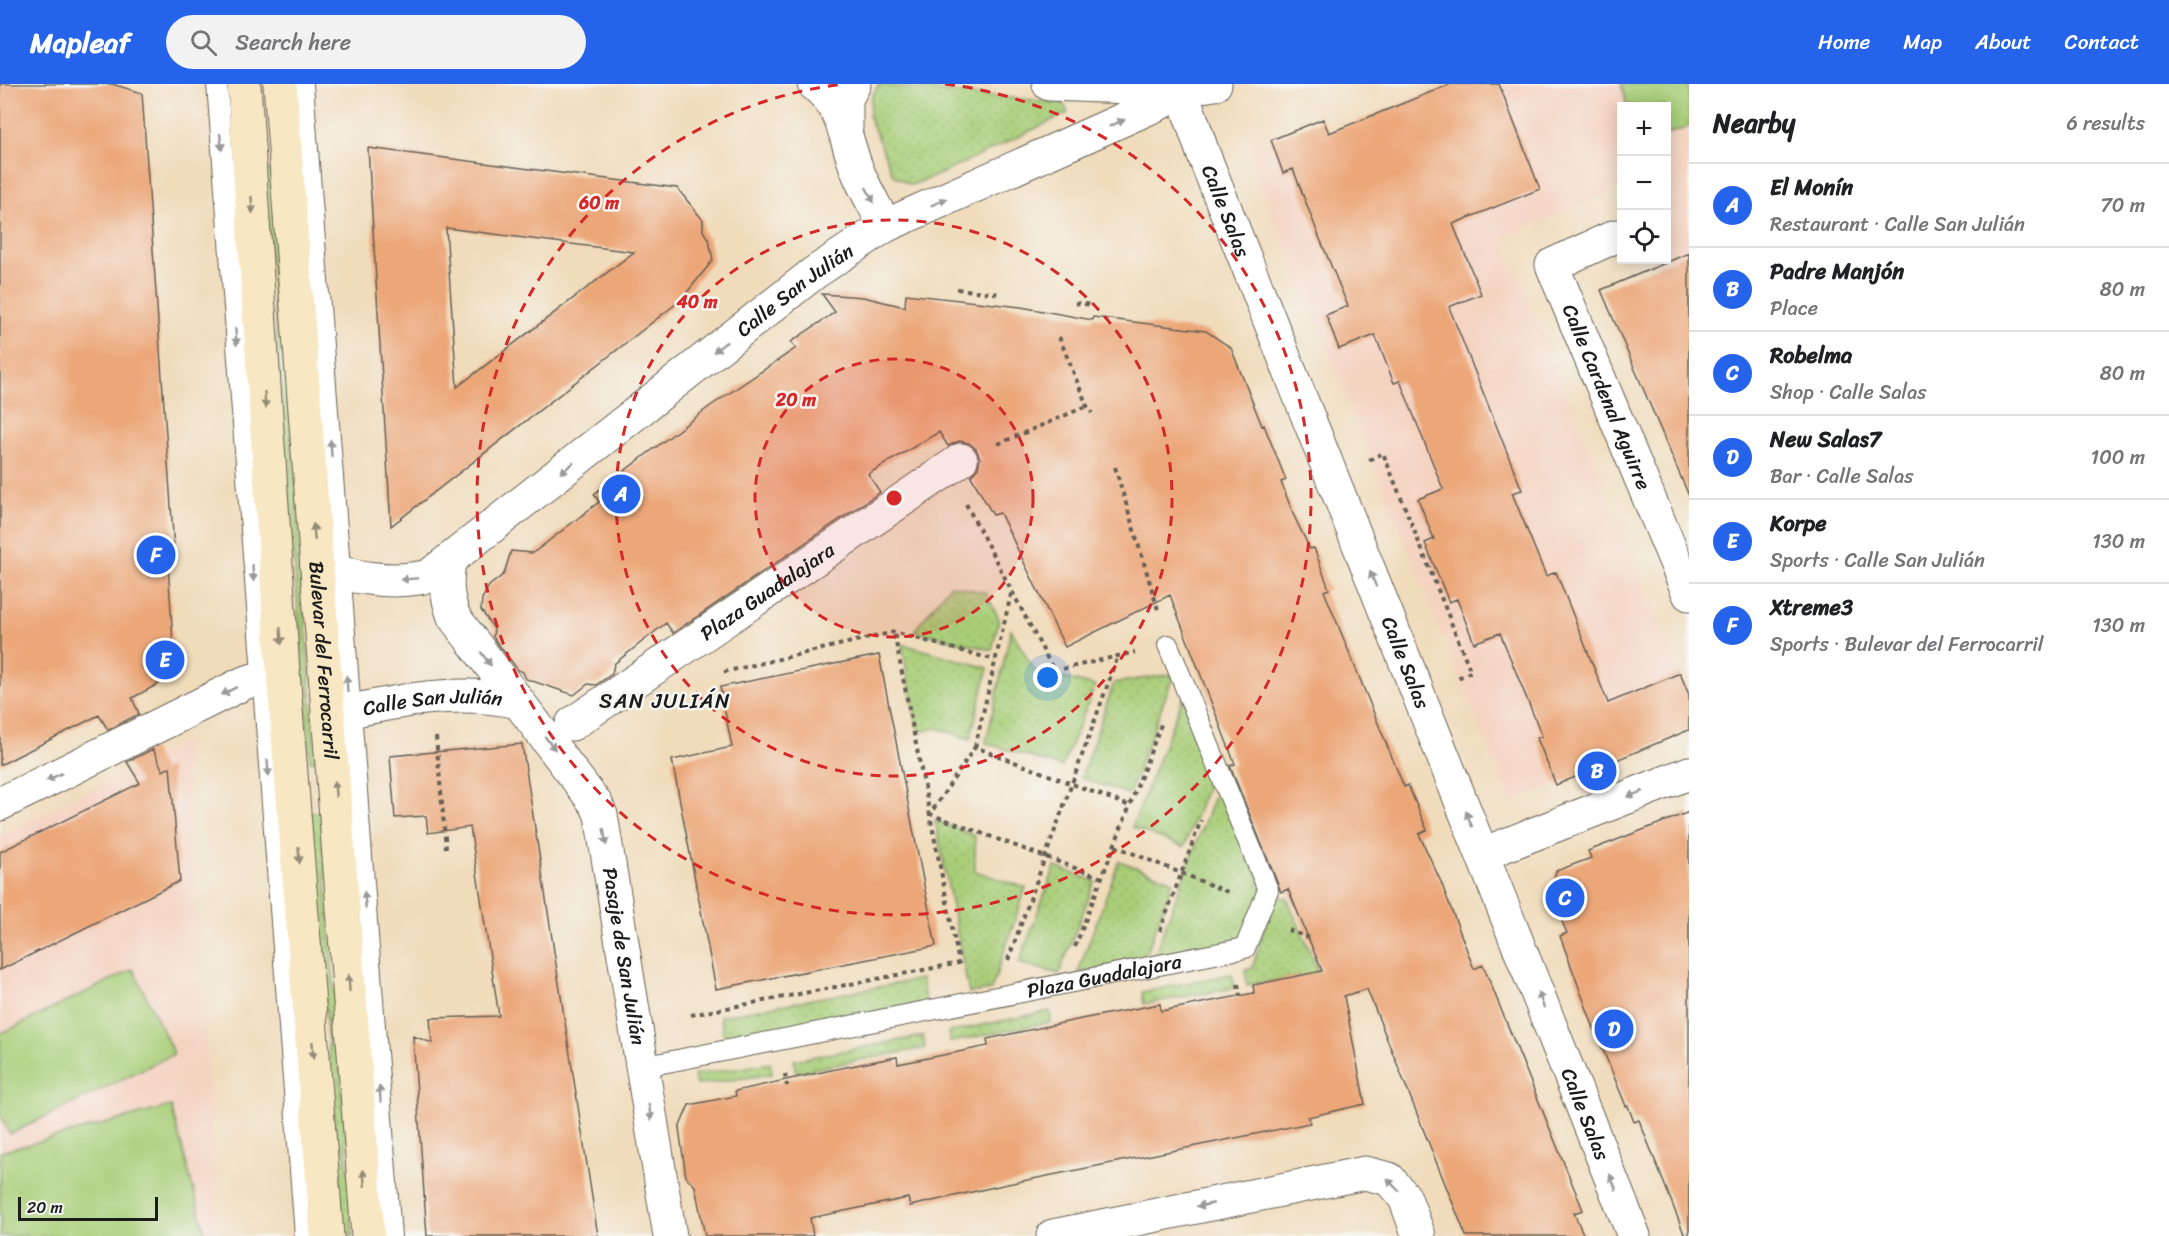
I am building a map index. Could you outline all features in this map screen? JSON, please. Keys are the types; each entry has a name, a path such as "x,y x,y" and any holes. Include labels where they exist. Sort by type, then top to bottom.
{"main road":[{"name":"Bulevar del Ferrocarril","path":"244,84 272,674 327,1236"},
{"name":"Bulevar del Ferrocarril","path":"279,84 328,570 368,1236"}],"street":[{"path":"814,84 834,106 846,128"},
{"path":"854,84 846,99 846,128 856,168 885,226"},
{"path":"1049,84 1181,86 1215,84"},
{"name":"Calle San Julián","path":"328,570 359,577 411,580 429,576 814,273 885,226 1160,103 1181,86"},
{"name":"Calle Salas","path":"1181,86 1203,153 1634,1236"},
{"name":"Calle Cardenal Aguirre","path":"1616,236 1552,265 1689,594"},
{"name":"Plaza Guadalajara","path":"572,724 954,464"},
{"name":"Calle San Julián","path":"449,561 446,583 447,598 454,617 518,702"},
{"path":"0,804 244,683 272,674"},
{"name":"Calle San Julián","path":"338,714 404,699 479,695 518,702"},
{"name":"Pasaje de San Julián","path":"518,702 596,804 601,815 670,1236"},
{"path":"1483,854 1689,773"},
{"path":"1053,1236 1365,1173 1389,1179 1405,1198 1419,1236"}],"lane":[{"name":"Bulevar del Ferrocarril","path":"217,84 272,674 305,1236"},
{"name":"Bulevar del Ferrocarril","path":"303,84 328,570"},
{"name":"Plaza Guadalajara","path":"642,1067 1245,948 1268,890 1168,645"},
{"name":"Bulevar del Ferrocarril","path":"338,714 391,1236"}],"path":[{"path":"957,289 1001,294"},
{"path":"1075,303 1092,305"},
{"path":"1059,338 1092,413"},
{"path":"995,998 1118,656 1054,671 1012,590 954,464 1087,406"},
{"path":"1364,463 1383,453 1435,574 1471,672 1452,680"},
{"path":"1115,467 1168,645"},
{"path":"930,814 975,747 1012,590"},
{"path":"721,673 894,632 995,660"},
{"path":"691,1015 959,963 894,632"},
{"path":"1061,985 1180,675"},
{"path":"435,730 446,848"},
{"path":"975,747 1130,806"},
{"path":"1146,968 1220,771"},
{"path":"930,814 1102,878"},
{"path":"1115,846 1262,906"}],"shaded area":[{"path":"1451,84 1689,84 1689,253 1671,261 1671,102 1617,102 1617,189 1503,238 1689,695 1689,730 1510,803 1246,150 1272,141 1269,134 1278,130 1281,136 1323,119 1329,133"},
{"path":"185,741 219,1236 0,1236 0,835"}],"green space":[{"path":"1621,84 1689,84 1689,127 1671,133 1671,102 1626,102"},
{"path":"878,85 1063,103 1068,113 936,176 911,185 893,175 869,117 871,99"},
{"path":"263,170 272,170 316,761 310,761"},
{"path":"950,585 986,593 999,619 992,650 914,631"},
{"path":"1011,629 1034,670 1095,686 1062,767 986,743"},
{"path":"902,644 988,668 970,739 937,728 918,732"},
{"path":"1174,674 1129,794 1081,778 1114,683"},
{"path":"1183,697 1213,769 1184,847 1132,827"},
{"path":"1219,783 1264,891 1241,945 1151,964"},
{"path":"310,812 321,812 353,1236 343,1236"},
{"path":"935,820 975,836 975,871 1026,888 991,990 969,993"},
{"path":"1119,861 1173,881 1143,963 1078,972"},
{"path":"1055,867 1095,881 1059,974 1019,963"},
{"path":"1276,889 1282,898 1287,898 1319,973 1247,985 1245,970 1252,969"},
{"path":"133,969 174,1054 10,1134 0,1114 0,1034"},
{"path":"1232,974 1235,988 1144,1004 1142,992"},
{"path":"921,979 926,1003 725,1040 720,1016"},
{"path":"1050,1011 1051,1022 950,1042 949,1032"},
{"path":"923,1036 925,1048 796,1072 794,1060"},
{"path":"770,1063 772,1074 696,1085 694,1075"},
{"path":"171,1106 206,1236 0,1236 0,1152"}],"building":[{"path":"0,84 112,84 142,93 175,563 168,564 175,675 132,698 139,714 108,730 99,715 0,765"},
{"path":"1451,84 1499,84 1540,189 1453,224 1481,294 1449,307 1522,490 1512,493 1546,576 1556,572 1608,703 1680,673 1689,695 1689,730 1556,785 1537,738 1542,736 1500,633 1474,643 1457,599 1449,602 1425,543 1434,539 1418,499 1443,489 1400,381 1394,383 1375,335 1339,349 1326,315 1348,306 1293,169 1283,173 1271,140 1323,119 1329,133"},
{"path":"368,148 677,188 703,220 703,231 709,240 713,260 681,300 391,526","holes":["446,228 634,252 457,387"]},
{"path":"1689,253 1689,496 1601,290 1663,264 1671,264 1671,261"},
{"path":"822,294 863,297 905,307 906,294 1021,307 1092,320 1093,317 1206,331 1231,348 1286,480 1281,482 1294,516 1310,549 1314,548 1329,589 1324,591 1404,787 1408,785 1427,830 1419,834 1441,882 1474,969 1483,965 1583,1210 1574,1213 1584,1236 1466,1236 1367,989 1344,996 1365,1104 1308,1117 1310,1123 910,1206 908,1198 810,1218 813,1236 705,1236 695,1186 686,1177 679,1128 689,1105 736,1096 735,1091 836,1069 897,1057 898,1064 988,1046 987,1039 1086,1018 1160,1004 1161,1011 1254,993 1253,985 1322,971 1288,889 1281,892 1230,766 1235,764 1170,595 1065,647 1000,513 993,515 971,476 978,468 980,458 976,449 969,443 959,441 948,446 939,432 868,474 880,492 673,633 666,623 614,664 612,674 596,685 588,684 574,695 526,679 523,672 518,670 495,640 494,629 481,610 482,599 489,586 504,574 511,551 533,553 599,502 594,494 709,407 796,348 791,342 835,312"},
{"path":"879,655 936,946 716,989 672,760 732,747 720,687"},
{"path":"522,744 598,1236 427,1236 413,1036 432,1043 430,1018 499,1016 470,827 428,833 426,816 395,818 390,756"},
{"path":"153,749 163,771 170,767 180,881 0,970 0,852 140,783 127,762"},
{"path":"1689,812 1689,1236 1685,1236 1639,1120 1634,1122 1626,1106 1592,1023 1560,936 1567,933 1550,893 1556,871 1591,858 1588,851"}],"place":[{"name":"El Monín","path":"621,494"},
{"name":"Xtreme3","path":"156,555"},
{"name":"Korpe","path":"165,660"},
{"name":"Padre Manjón","path":"1597,771"},
{"name":"Robelma","path":"1565,898"},
{"name":"New Salas7","path":"1614,1029"}],"district":[{"name":"SAN JULIÁN","path":"665,701"}]}
